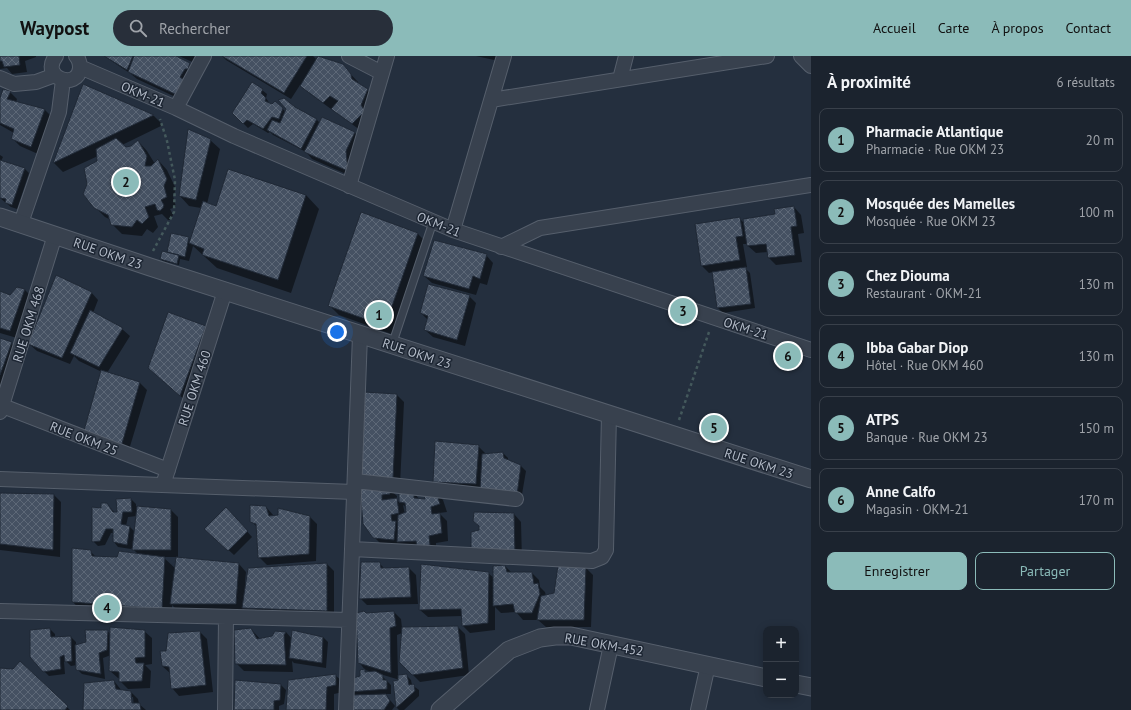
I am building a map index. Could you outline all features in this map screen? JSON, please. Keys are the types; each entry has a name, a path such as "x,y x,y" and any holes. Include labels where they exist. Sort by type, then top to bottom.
{"street":[{"path":"21,223 59,112 59,77 52,65 56,56"},
{"path":"170,105 204,56"},
{"path":"349,56 382,73"},
{"path":"349,186 387,56"},
{"path":"453,230 504,56"},
{"path":"620,79 626,56"},
{"path":"491,100 767,56"},
{"path":"801,56 811,66"},
{"path":"0,78 14,84 36,82 59,77 68,80 76,76 78,61"},
{"name":"OKM-21","path":"78,61 234,136 432,222 811,350"},
{"path":"501,246 540,228 811,185"},
{"name":"RUE OKM 23","path":"0,217 360,335 811,479"},
{"name":"RUE OKM 468","path":"1,408 55,235"},
{"name":"RUE OKM 460","path":"163,485 225,291"},
{"path":"346,710 360,335"},
{"name":"RUE OKM 25","path":"1,408 168,470"},
{"path":"352,549 592,561 602,557 606,550 609,414"},
{"path":"0,479 163,485 354,486 516,499"},
{"path":"0,611 349,620"},
{"path":"225,710 226,617"},
{"name":"RUE OKM-452","path":"440,710 509,650 540,638 555,636 570,636 763,677"},
{"path":"597,710 611,645"},
{"path":"698,710 708,665"},
{"path":"799,685 811,687"}],"lane":[{"path":"392,345 432,222"}],"path":[{"path":"150,267 154,248 174,212 175,180 167,141 160,118 170,105"},
{"path":"674,435 714,318"}],"building":[{"path":"0,56 19,56 20,65 4,67 2,61 0,61"},
{"path":"104,56 133,56 127,70"},
{"path":"134,56 176,56 190,63 188,69 185,69 180,77 184,80 177,95 128,72"},
{"path":"222,56 307,56 284,93"},
{"path":"318,56 343,64 351,74 352,79 368,89 361,105 365,111 352,124 331,109 338,101 330,96 323,103 300,86"},
{"path":"252,82 263,89 261,93 266,98 265,101 272,104 275,101 283,108 279,119 272,117 263,129 247,120 243,124 232,113"},
{"path":"83,84 154,115 53,163"},
{"path":"3,89 11,91 7,99 45,109 31,147 11,139 14,129 0,123 0,98"},
{"path":"284,98 295,107 317,119 301,149 267,130 272,120 280,123 286,109 278,100"},
{"path":"322,117 355,132 346,151 348,171 304,152"},
{"path":"188,129 211,139 196,200 179,196"},
{"path":"116,138 126,147 131,146 138,140 147,156 145,166 151,166 158,159 167,179 164,186 167,197 161,200 164,205 163,208 160,211 157,210 155,204 145,207 149,217 142,224 137,220 132,227 111,225 108,215 94,208 83,194 87,184 84,168 97,161 96,149"},
{"path":"0,160 25,168 12,205 5,203 6,199 0,198"},
{"path":"228,169 306,195 278,280 202,255 204,249 189,243 203,201 216,206"},
{"path":"794,206 797,226 791,227 795,255 768,258 766,244 747,246 743,219 775,214 774,209"},
{"path":"361,212 418,233 385,326 328,306"},
{"path":"740,217 743,236 736,237 740,260 701,266 695,224"},
{"path":"171,233 189,237 185,257 167,252"},
{"path":"434,240 487,254 480,279 473,276 469,289 423,276"},
{"path":"162,251 179,255 177,264 160,259"},
{"path":"746,267 751,304 717,308 712,272"},
{"path":"56,275 92,292 62,358 28,344"},
{"path":"428,284 470,295 457,340 424,330 428,316 420,313"},
{"path":"17,287 25,289 10,331 0,328 0,291 10,295"},
{"path":"90,310 123,328 99,367 70,353"},
{"path":"168,312 206,326 180,396 148,368"},
{"path":"0,338 12,342 0,375"},
{"path":"101,370 140,382 121,447 83,434"},
{"path":"364,392 397,394 393,478 360,476"},
{"path":"435,441 479,445 476,484 433,482"},
{"path":"503,452 504,458 521,465 517,495 480,490 482,454"},
{"path":"360,488 390,488 390,494 382,495 382,500 397,498 399,513 391,515 392,521 396,521 394,540 373,538 363,524"},
{"path":"399,492 414,492 414,498 425,499 423,493 436,492 440,504 431,507 432,514 440,513 442,533 429,536 430,545 417,548 416,541 397,542 398,515 406,512 405,503 399,502"},
{"path":"0,493 54,494 53,550 0,544"},
{"path":"131,498 132,512 123,512 121,524 130,526 127,545 113,542 113,529 106,529 100,541 92,542 92,507 101,508 101,503 107,503 113,512 117,512 116,499"},
{"path":"250,505 266,506 269,516 278,515 278,508 310,516 309,554 258,558 256,524 250,522"},
{"path":"137,506 171,509 171,550 132,550"},
{"path":"226,507 248,531 228,551 204,529"},
{"path":"474,512 514,513 515,554 471,551 471,532 479,530 479,526 473,521"},
{"path":"72,548 91,550 92,556 117,557 119,551 165,557 162,609 72,602"},
{"path":"176,557 239,563 236,604 170,604"},
{"path":"361,562 380,562 381,568 409,567 411,597 359,599"},
{"path":"327,563 327,611 242,608 248,568"},
{"path":"421,564 489,572 488,623 462,626 461,609 419,610"},
{"path":"505,565 507,572 532,572 534,584 538,583 540,594 532,613 515,613 513,604 493,606 493,566"},
{"path":"558,565 586,567 584,620 537,620 541,596 554,593"},
{"path":"364,611 366,613 394,611 396,626 390,628 391,673 358,663 356,613"},
{"path":"458,626 463,668 412,675 399,662 402,627"},
{"path":"110,627 145,630 145,657 135,658 136,663 144,663 142,681 119,682 119,672 109,671"},
{"path":"50,628 51,637 71,636 72,661 65,662 64,655 60,657 61,669 43,672 30,657 30,630"},
{"path":"251,628 257,639 272,636 275,631 286,632 284,635 286,665 235,664 234,630"},
{"path":"85,630 108,630 107,650 99,653 101,674 76,670 75,645 86,642"},
{"path":"292,630 323,637 322,663 289,658"},
{"path":"200,631 206,685 171,689 169,667 162,666 160,651 166,651 168,633"},
{"path":"20,661 68,706 65,710 0,710 0,668 13,669"},
{"path":"365,669 365,672 375,671 383,675 383,680 387,680 387,689 350,692 350,679 360,676 360,670"},
{"path":"336,674 336,685 327,687 326,710 286,710 288,680"},
{"path":"407,674 409,685 414,684 415,691 396,708 393,681 398,680 398,675"},
{"path":"114,680 116,689 131,691 132,703 140,703 141,710 83,710 84,683"},
{"path":"235,680 281,684 280,700 274,701 274,710 234,710"},
{"path":"386,694 390,701 384,710 352,710 353,695"}],"place":[{"name":"Mosquée des Mamelles","path":"126,182"},
{"name":"Chez Diouma","path":"683,311"},
{"name":"Pharmacie Atlantique","path":"379,315"},
{"name":"Anne Calfo","path":"788,356"},
{"name":"ATPS","path":"714,428"},
{"name":"Ibba Gabar Diop","path":"107,608"}]}
